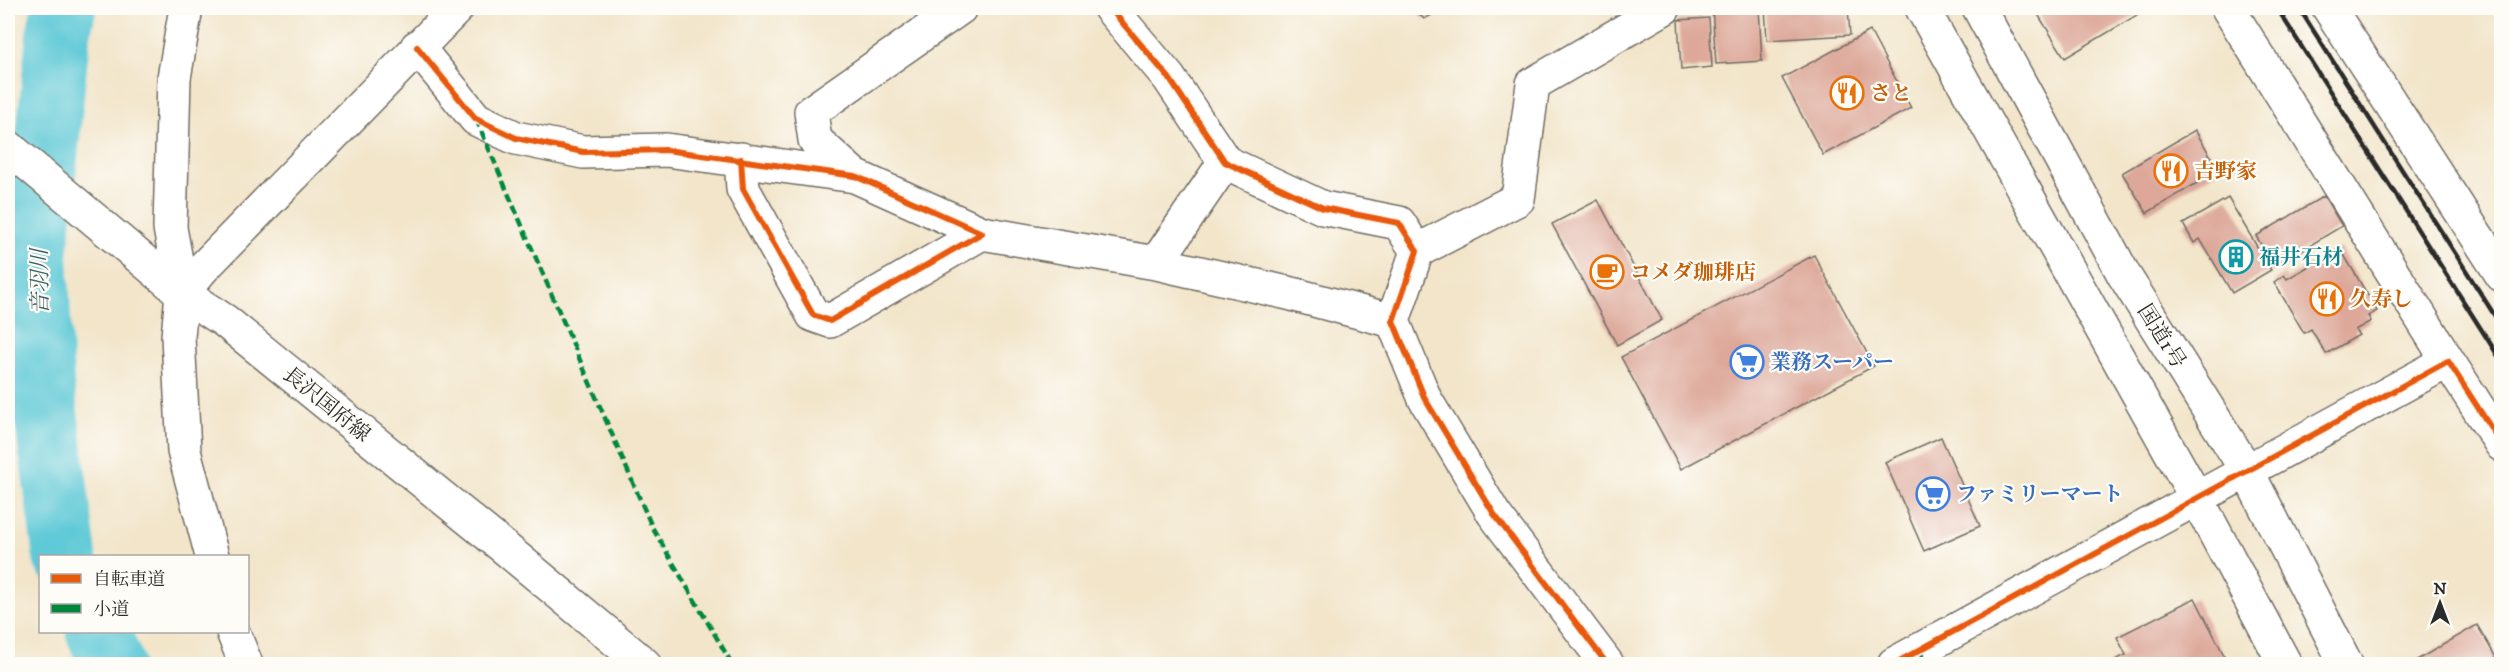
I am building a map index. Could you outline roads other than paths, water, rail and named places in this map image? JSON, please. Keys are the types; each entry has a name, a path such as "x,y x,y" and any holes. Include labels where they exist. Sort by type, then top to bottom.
{"main road":[{"path":"186,8 174,78 170,228 182,293 178,337 184,452 212,555"},
{"path":"182,293 203,268 457,8"},
{"path":"855,176 815,140 811,112 960,8"},
{"path":"1110,8 1168,78 1225,162 1323,208 1400,223 1417,251"},
{"path":"1607,664 1494,514 1425,399 1393,321 1417,251 1518,199 1533,84 1664,8"},
{"path":"1922,8 2197,499 2285,664"},
{"name":"国道1号","path":"1978,8 2124,275 2247,471 2346,664"},
{"path":"2228,8 2502,445"},
{"path":"2329,8 2502,275"},
{"path":"417,47 476,119 516,138 583,152 666,150 855,176 982,233 1156,263 1292,294 1393,321"},
{"name":"長沢国府線","path":"8,147 182,293 234,329 644,664"},
{"path":"741,159 743,189 813,315 830,321 982,233"},
{"path":"1156,263 1225,162"},
{"path":"1894,664 2448,361"},
{"path":"233,633 246,664"}],"waterway":[{"name":"音羽川","path":"64,8 58,36 36,255 42,384 65,555"},
{"name":"音羽川","path":"98,633 112,664"}],"railway":[{"path":"2277,8 2502,362"},
{"path":"2299,8 2502,327"}],"place":[{"name":"さと","path":"1847,93"},
{"name":"吉野家","path":"2171,171"},
{"name":"福井石材","path":"2236,257"},
{"name":"コメダ珈琲店","path":"1607,272"},
{"name":"久寿し","path":"2327,299"},
{"name":"業務スーパー","path":"1747,362"},
{"name":"ファミリーマート","path":"1933,494"}]}
